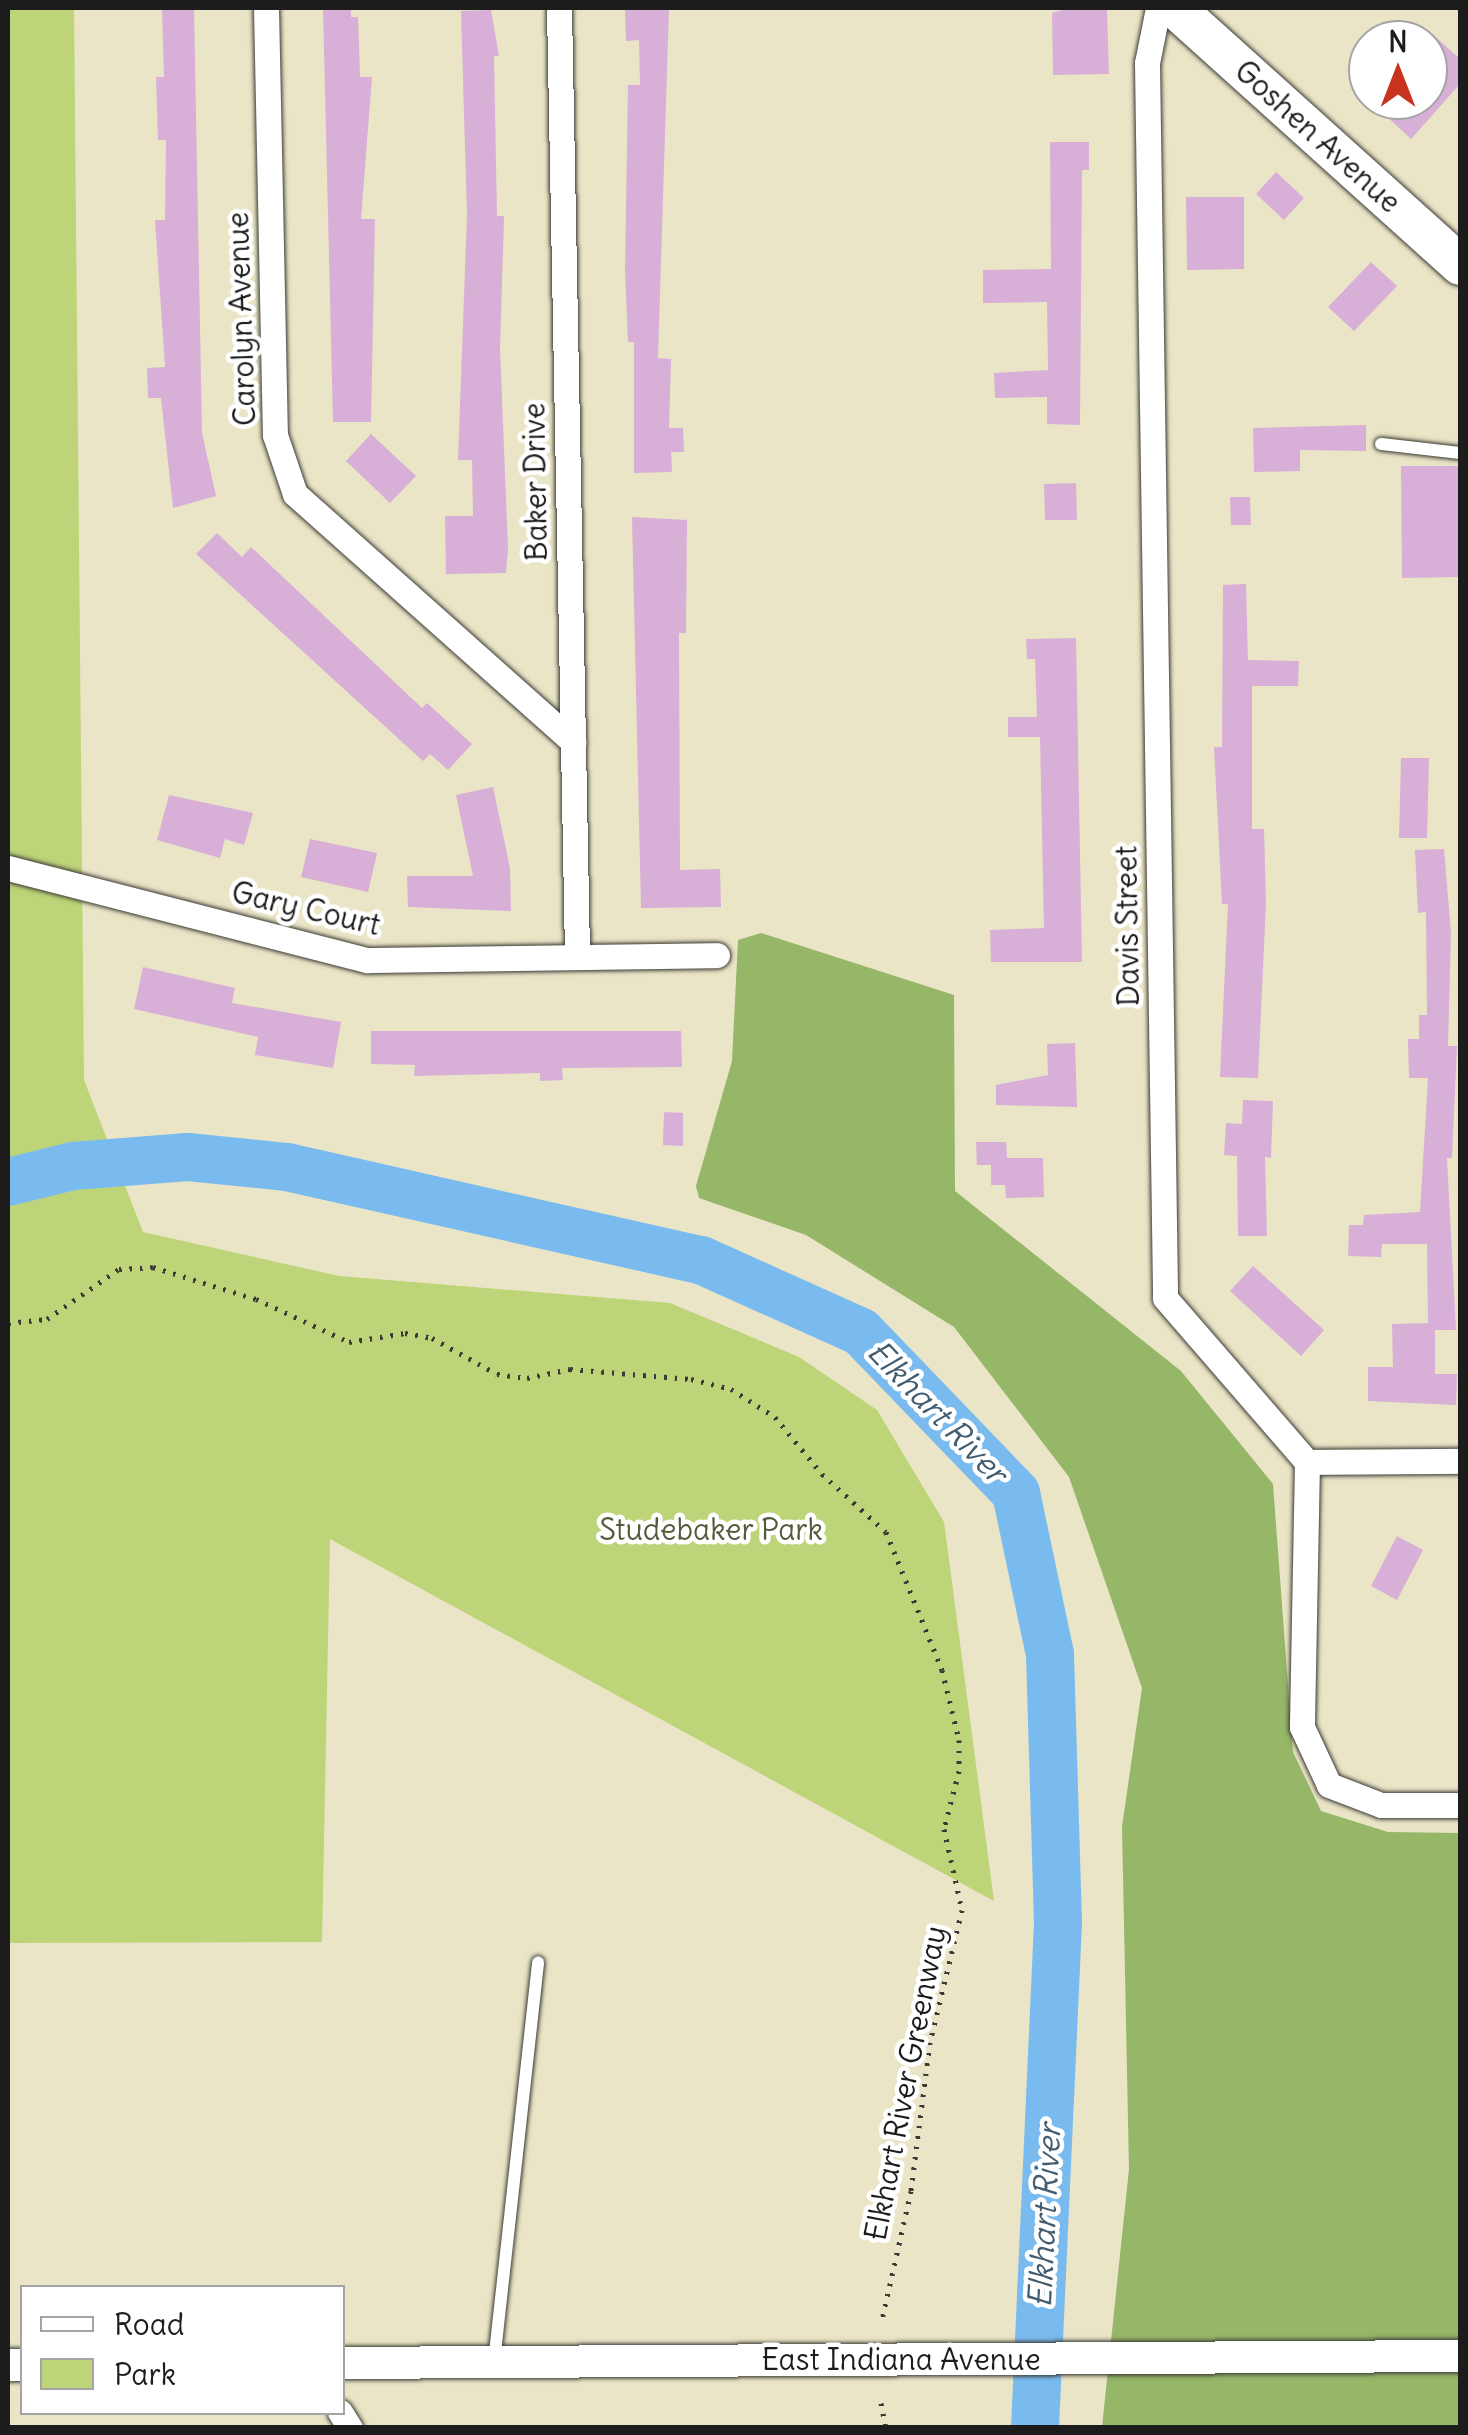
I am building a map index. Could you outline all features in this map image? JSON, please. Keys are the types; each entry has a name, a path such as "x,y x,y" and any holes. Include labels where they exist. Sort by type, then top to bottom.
{"main road":[{"name":"Goshen Avenue","path":"1175,8 1460,265"}],"street":[{"name":"Carolyn Avenue","path":"266,8 275,436 295,494 573,742"},
{"name":"Baker Drive","path":"559,8 577,956"},
{"name":"Davis Street","path":"1158,8 1147,63 1165,1298 1307,1462"},
{"name":"Gary Court","path":"8,868 368,960 718,955"},
{"path":"1460,1461 1307,1462 1302,1727 1329,1785 1381,1805 1460,1805"},
{"name":"East Indiana Avenue","path":"345,2364 1460,2356"}],"lane":[{"path":"1381,444 1460,453"},
{"path":"494,2363 538,1962"}],"path":[{"name":"Elkhart River Greenway","path":"8,1324 47,1319 119,1269 153,1267 256,1299 348,1342 406,1333 432,1338 497,1374 527,1378 570,1370 691,1379 730,1389 775,1416 822,1474 886,1532 942,1670 959,1740 959,1771 944,1829 962,1910 930,2042 911,2190 882,2320"},
{"path":"881,2403 886,2428"}],"green space":[{"name":"Studebaker Park","path":"8,8 74,8 84,1080 143,1232 339,1276 670,1303 799,1357 877,1410 944,1522 994,1901 330,1539 322,1942 8,1943"},
{"path":"761,933 954,995 955,1191 1181,1371 1273,1484 1293,1752 1321,1811 1388,1832 1460,1833 1460,2427 1102,2427 1129,2169 1122,1827 1142,1688 1069,1477 954,1327 806,1235 699,1198 696,1186 732,1061 738,940"}],"building":[{"path":"162,8 194,8 202,433 216,496 173,508 161,398 148,398 147,368 165,367 155,220 165,220 166,140 158,140 156,77 164,77"},
{"path":"323,8 351,8 351,17 358,17 360,77 372,77 361,219 375,219 371,422 333,422"},
{"path":"625,8 669,8 658,358 671,359 669,428 683,428 684,452 671,452 672,472 634,473 634,342 628,342 625,272 628,85 640,85 639,40 626,41"},
{"path":"1070,8 1107,10 1109,74 1053,75 1052,13"},
{"path":"491,10 499,56 494,56 497,216 504,216 500,349 508,549 506,573 446,574 445,516 473,516 472,460 458,460 467,215 461,11"},
{"path":"1448,48 1460,59 1460,84 1448,97"},
{"path":"1391,120 1428,120 1411,139"},
{"path":"1050,142 1089,142 1089,170 1082,170 1080,425 1047,424 1047,397 995,398 994,373 1048,370 1047,302 983,303 983,270 1051,269"},
{"path":"1276,172 1304,198 1284,220 1256,194"},
{"path":"1186,197 1244,197 1244,269 1187,270"},
{"path":"1371,262 1397,286 1354,331 1328,307"},
{"path":"1366,425 1366,451 1300,450 1300,471 1254,472 1253,428"},
{"path":"371,434 416,476 390,503 346,461"},
{"path":"1401,466 1460,466 1460,577 1402,578"},
{"path":"1076,483 1077,520 1045,520 1044,484"},
{"path":"1230,497 1250,497 1251,525 1231,525"},
{"path":"632,517 687,520 686,633 679,633 680,870 720,869 721,907 641,908"},
{"path":"217,533 242,557 251,547 422,708 427,703 472,744 448,770 430,754 423,761 196,554"},
{"path":"1246,584 1248,660 1299,661 1298,686 1252,686 1252,829 1264,829 1266,903 1258,1078 1220,1077 1228,904 1222,904 1214,747 1222,747 1223,585"},
{"path":"1076,638 1082,962 991,962 990,930 1044,928 1040,737 1008,737 1008,717 1037,717 1035,659 1027,659 1026,639"},
{"path":"1401,758 1429,758 1427,838 1399,838"},
{"path":"493,787 510,868 511,911 408,907 407,876 473,876 456,795"},
{"path":"169,795 253,813 244,845 225,839 220,858 157,840"},
{"path":"310,839 377,853 368,892 301,877"},
{"path":"1444,849 1451,933 1448,1046 1457,1046 1452,1158 1447,1158 1456,1330 1435,1330 1435,1374 1457,1374 1456,1405 1368,1401 1368,1367 1393,1367 1392,1324 1428,1323 1427,1244 1382,1244 1381,1257 1348,1256 1349,1225 1363,1225 1364,1215 1420,1212 1428,1078 1409,1078 1408,1039 1419,1039 1419,1015 1427,1015 1426,912 1418,913 1415,850"},
{"path":"143,967 235,988 232,1003 341,1022 333,1068 255,1055 258,1037 134,1009"},
{"path":"371,1031 681,1031 682,1067 562,1068 563,1080 540,1081 540,1073 414,1076 415,1065 371,1064"},
{"path":"1075,1043 1077,1107 996,1105 996,1085 1048,1075 1047,1044"},
{"path":"1243,1100 1273,1101 1271,1158 1265,1157 1267,1236 1238,1236 1237,1156 1224,1155 1226,1123 1242,1124"},
{"path":"664,1112 683,1113 683,1146 663,1145"},
{"path":"976,1142 1006,1142 1007,1158 1043,1158 1044,1197 1006,1198 1005,1185 991,1185 991,1165 977,1165"},
{"path":"1253,1266 1324,1330 1301,1356 1230,1291"},
{"path":"1397,1536 1423,1550 1397,1600 1371,1586"}],"waterway":[{"name":"Elkhart River","path":"8,1182 73,1166 188,1157 287,1167 701,1260 861,1332 1016,1493 1050,1654 1058,1923 1035,2428"}]}
